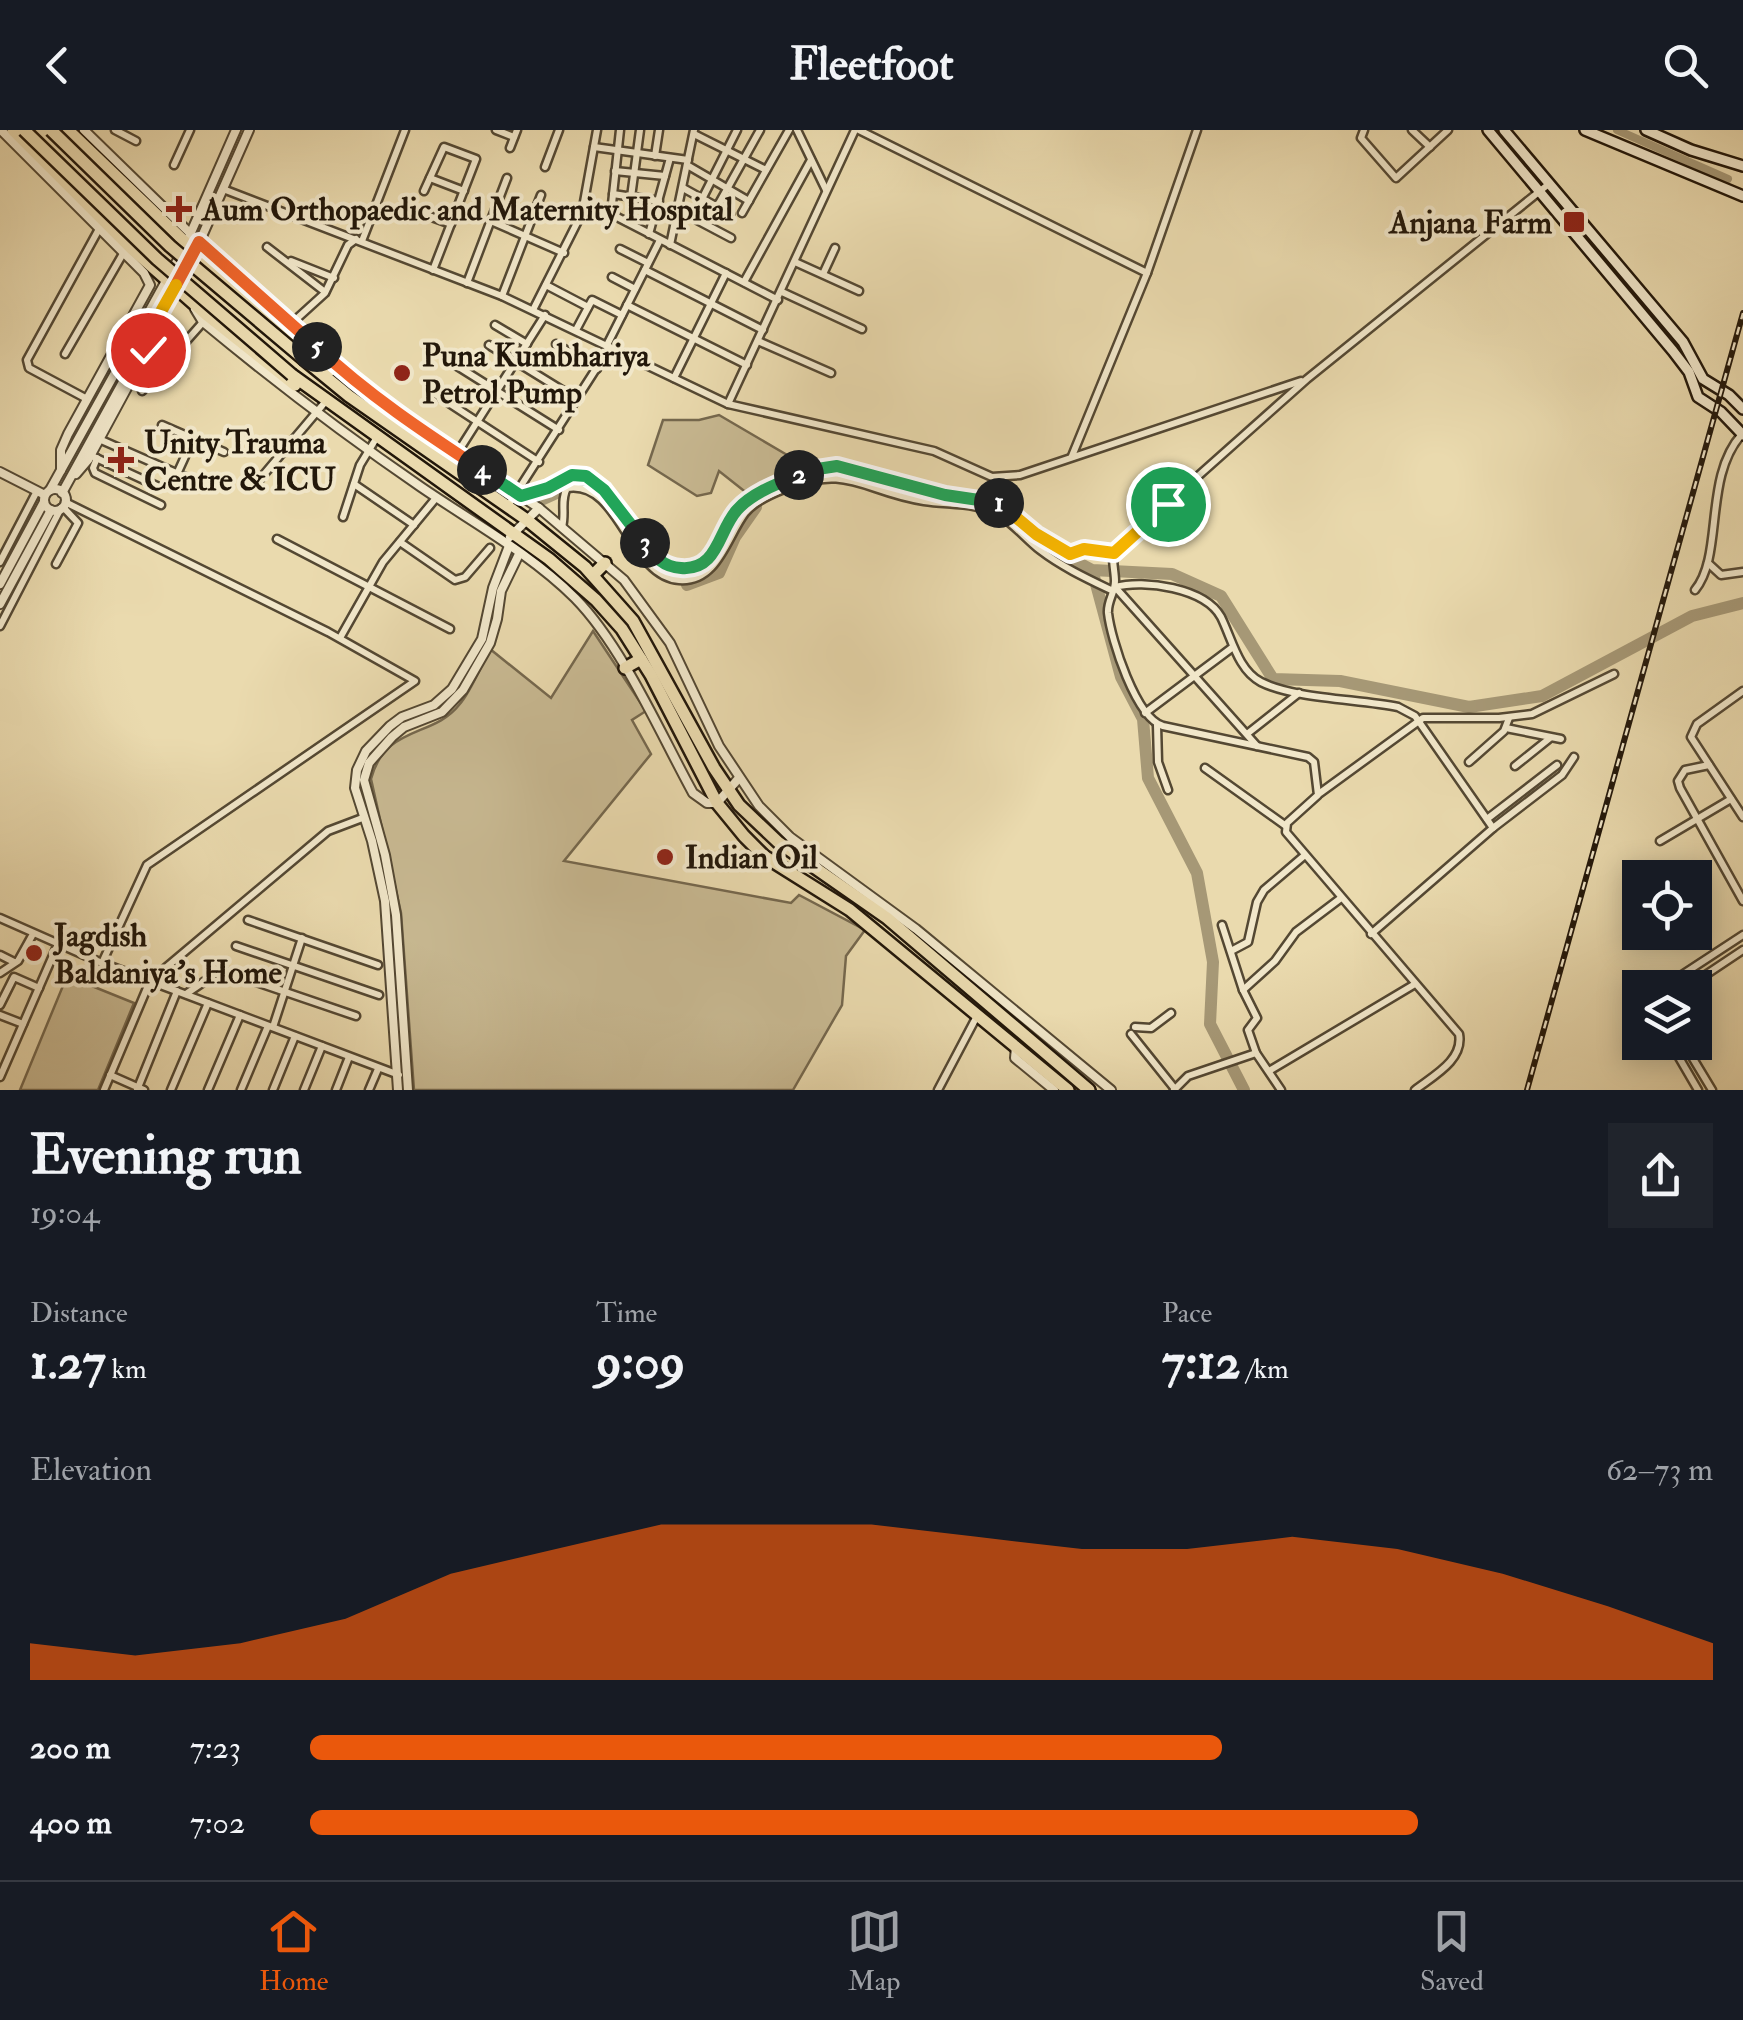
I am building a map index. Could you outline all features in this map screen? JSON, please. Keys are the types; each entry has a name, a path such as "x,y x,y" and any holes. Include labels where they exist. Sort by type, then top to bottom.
{"highway":[{"path":"13,130 205,319 297,387 297,379"},
{"path":"24,130 157,259 297,379 476,507 509,541 622,629 718,802 764,856 850,910 978,1014 1035,1045 1088,1090"},
{"path":"50,130 170,246 305,360 348,394 421,438 449,467 527,520 593,575 633,621 730,792 778,842 888,918 1023,1040 1068,1090"},
{"path":"68,130 310,352 348,394"},
{"path":"348,394 357,383"},
{"path":"468,519 476,507"},
{"path":"593,575 605,563"},
{"path":"625,668 641,659"},
{"path":"674,760 690,751"}],"main road":[{"path":"1488,130 1689,372 1698,397 1721,412 1743,434"},
{"path":"1504,130 1683,342 1704,380 1739,401 1743,410"},
{"path":"1585,130 1743,196"},
{"path":"1646,130 1691,150 1743,166"}],"street":[{"path":"1,130 149,279 150,290 61,450 61,470"},
{"path":"84,130 193,242 292,322 421,438 457,454 539,508 605,563 640,599 670,643 719,746 760,806 790,838 909,923 1023,1040 1111,1090"},
{"path":"115,130 136,141"},
{"path":"174,166 190,130"},
{"path":"193,242 236,130"},
{"path":"0,584 45,498 223,190 250,130"},
{"path":"292,322 326,293 348,245 360,240 404,130"},
{"path":"496,130 516,134 510,148"},
{"path":"546,167 559,130"},
{"path":"533,310 586,201 597,130"},
{"path":"611,214 620,130"},
{"path":"632,197 640,130"},
{"path":"655,156 659,130"},
{"path":"731,238 695,217 700,198 737,130"},
{"path":"717,207 760,130"},
{"path":"742,213 789,130"},
{"path":"796,130 827,191"},
{"path":"728,404 857,130 1146,272"},
{"path":"1072,456 1146,272 1197,130"},
{"path":"1364,130 1362,138 1396,178 1448,130"},
{"path":"1412,130 1430,146"},
{"path":"670,245 694,132 766,170"},
{"path":"594,147 688,163 749,201"},
{"path":"424,191 441,150 449,148 476,160 433,270"},
{"path":"649,234 670,158"},
{"path":"744,282 811,160"},
{"path":"615,171 665,176"},
{"path":"430,178 464,190"},
{"path":"467,283 507,178"},
{"path":"1318,795 1312,759 1158,725 1145,713 1109,617 1114,555 1307,379 1550,183"},
{"path":"682,188 730,214"},
{"path":"223,190 502,296 728,404 934,451 992,476 1020,475 1307,379"},
{"path":"613,194 659,200"},
{"path":"502,296 540,195"},
{"path":"586,201 744,282 862,329"},
{"path":"418,212 451,224"},
{"path":"491,221 564,252"},
{"path":"87,400 29,368 27,360 98,229"},
{"path":"508,506 519,495 597,370 660,240"},
{"path":"267,247 326,293"},
{"path":"823,274 835,248"},
{"path":"620,249 711,304 764,330"},
{"path":"122,253 136,254"},
{"path":"65,354 122,253"},
{"path":"285,259 334,278"},
{"path":"795,262 858,290"},
{"path":"674,378 726,273"},
{"path":"612,277 635,289"},
{"path":"0,626 63,502 67,482 154,324 170,284"},
{"path":"546,285 588,307"},
{"path":"576,330 592,300 622,314"},
{"path":"627,305 747,365"},
{"path":"449,467 544,315"},
{"path":"142,392 205,319 316,412 436,498 509,541 519,554 573,588 625,668 692,794 708,803 718,802 739,778"},
{"path":"154,324 148,350 98,439 93,468 161,505"},
{"path":"496,325 528,344"},
{"path":"758,341 832,372"},
{"path":"556,344 597,370"},
{"path":"489,346 578,400"},
{"path":"446,359 559,430"},
{"path":"435,394 539,462"},
{"path":"255,485 326,401"},
{"path":"162,425 224,452"},
{"path":"1695,590 1706,575 1713,511 1724,470 1733,444 1743,434"},
{"path":"343,517 368,450 377,437"},
{"path":"98,439 208,487"},
{"path":"177,474 193,439"},
{"path":"67,482 94,457"},
{"path":"94,457 156,486"},
{"path":"519,495 548,488 572,475 586,476 604,490 658,560 670,568 690,569 706,562 736,510 751,499 811,470 837,466 945,495 986,498 1000,503 1036,534 1070,554 1084,549 1114,555"},
{"path":"0,472 45,498 63,502 340,638 415,680 147,865 102,963"},
{"path":"562,526 562,497 567,488 577,486 592,492 652,567 682,581 716,563 749,508 799,483 837,476 921,500 985,508 1002,516 1042,551 1074,572 1114,587 1258,747"},
{"path":"354,484 414,525"},
{"path":"45,498 63,502 78,523 56,564"},
{"path":"0,562 45,498"},
{"path":"0,604 45,498"},
{"path":"340,638 369,585 436,498"},
{"path":"398,1090 384,901 355,778 366,751 402,717 434,705 452,689 482,639 509,541 539,508"},
{"path":"277,539 450,630"},
{"path":"400,542 456,580 465,578 490,548"},
{"path":"408,1090 396,916 386,855 364,780 366,771 392,737 404,727 442,712 463,690 495,631 501,591 519,554"},
{"path":"1708,563 1721,576 1743,572"},
{"path":"1114,587 1132,582 1153,584 1200,598 1219,613 1233,647 1257,680 1278,689 1398,708 1419,720 1493,828"},
{"path":"1145,713 1233,647"},
{"path":"1416,1090 1451,1062 1461,1041 1286,832 1286,826 1318,795 1419,720 1434,716 1509,718 1532,714 1614,674"},
{"path":"1246,734 1300,692"},
{"path":"1743,692 1696,724 1691,736 1743,817"},
{"path":"1469,762 1506,728 1509,718"},
{"path":"1158,725 1158,762 1168,790"},
{"path":"1506,728 1561,739"},
{"path":"1515,766 1551,737"},
{"path":"1371,934 1493,828 1562,775 1574,756"},
{"path":"1709,765 1685,770 1678,781 1743,901"},
{"path":"1487,819 1556,766"},
{"path":"1206,768 1286,826"},
{"path":"1660,841 1731,799"},
{"path":"104,1090 150,981 328,831 365,818"},
{"path":"1231,952 1248,942 1257,902 1264,890 1305,855"},
{"path":"1244,990 1275,961 1296,932 1341,898"},
{"path":"0,918 102,963 378,1069 409,1076"},
{"path":"248,920 378,965"},
{"path":"1222,925 1257,1018 1248,1035 1281,1090"},
{"path":"0,973 16,963 33,934"},
{"path":"1690,970 1743,936"},
{"path":"241,1090 270,1027 302,938"},
{"path":"0,1078 58,944"},
{"path":"236,946 379,994"},
{"path":"1712,971 1743,950"},
{"path":"0,955 16,963"},
{"path":"110,1076 140,1089 182,993 218,970 356,1016"},
{"path":"0,1004 4,987 14,977 39,988"},
{"path":"1270,1071 1415,984"},
{"path":"171,1090 208,1003"},
{"path":"1171,1013 1151,1028 1133,1031 1174,1089 1188,1076 1256,1053"},
{"path":"938,1090 978,1014"},
{"path":"0,1015 23,1024"},
{"path":"208,1090 240,1015"},
{"path":"273,1090 295,1036"},
{"path":"1023,1040 1015,1058 1054,1090"},
{"path":"304,1090 322,1046"},
{"path":"336,1090 349,1057"},
{"path":"1680,1060 1698,1090"},
{"path":"1694,1060 1712,1090"},
{"path":"369,1090 378,1069"}],"shaded area":[{"path":"719,415 794,459 797,468 748,494 719,471 711,493 697,496 648,465 663,420 699,420"},
{"path":"593,631 646,711 632,720 651,754 564,861 791,903 799,895 865,930 846,956 842,1005 793,1090 414,1090 401,913 371,779 387,749 436,723 459,705 490,649 551,698"},
{"path":"67,976 134,1003 98,1090 20,1090"}],"waterway":[{"path":"1617,130 1728,179"},
{"path":"811,472 844,471"},
{"path":"581,483 599,488 654,566 672,576"},
{"path":"901,486 937,494"},
{"path":"541,500 561,491"},
{"path":"997,505 1034,539 1092,570 1172,574 1221,596 1273,679 1340,681 1469,707 1542,696 1692,616 1743,603"},
{"path":"687,585 719,573 735,537 756,507"},
{"path":"1093,573 1121,677 1143,719 1148,778 1197,873 1213,962 1210,1024 1244,1090"}],"railway":[{"path":"1527,1090 1743,313"}],"place":[{"name":"Aum Orthopaedic and Maternity Hospital","path":"179,209"},
{"name":"Anjana Farm","path":"1574,222"},
{"name":"Puna Kumbhariya Petrol Pump","path":"402,373"},
{"name":"Unity Trauma Centre & ICU","path":"121,460"},
{"name":"Indian Oil","path":"665,857"},
{"name":"Jagdish Baldaniya's Home","path":"34,953"}],"route":[{"path":"148,350 154,324 199,242 347,375 401,417 521,496 572,475 586,476 604,490 658,560 670,568 690,569 706,562 736,510 751,499 811,470 837,466 945,495 1000,503 1036,534 1070,554 1084,549 1114,553 1168,504"}]}
